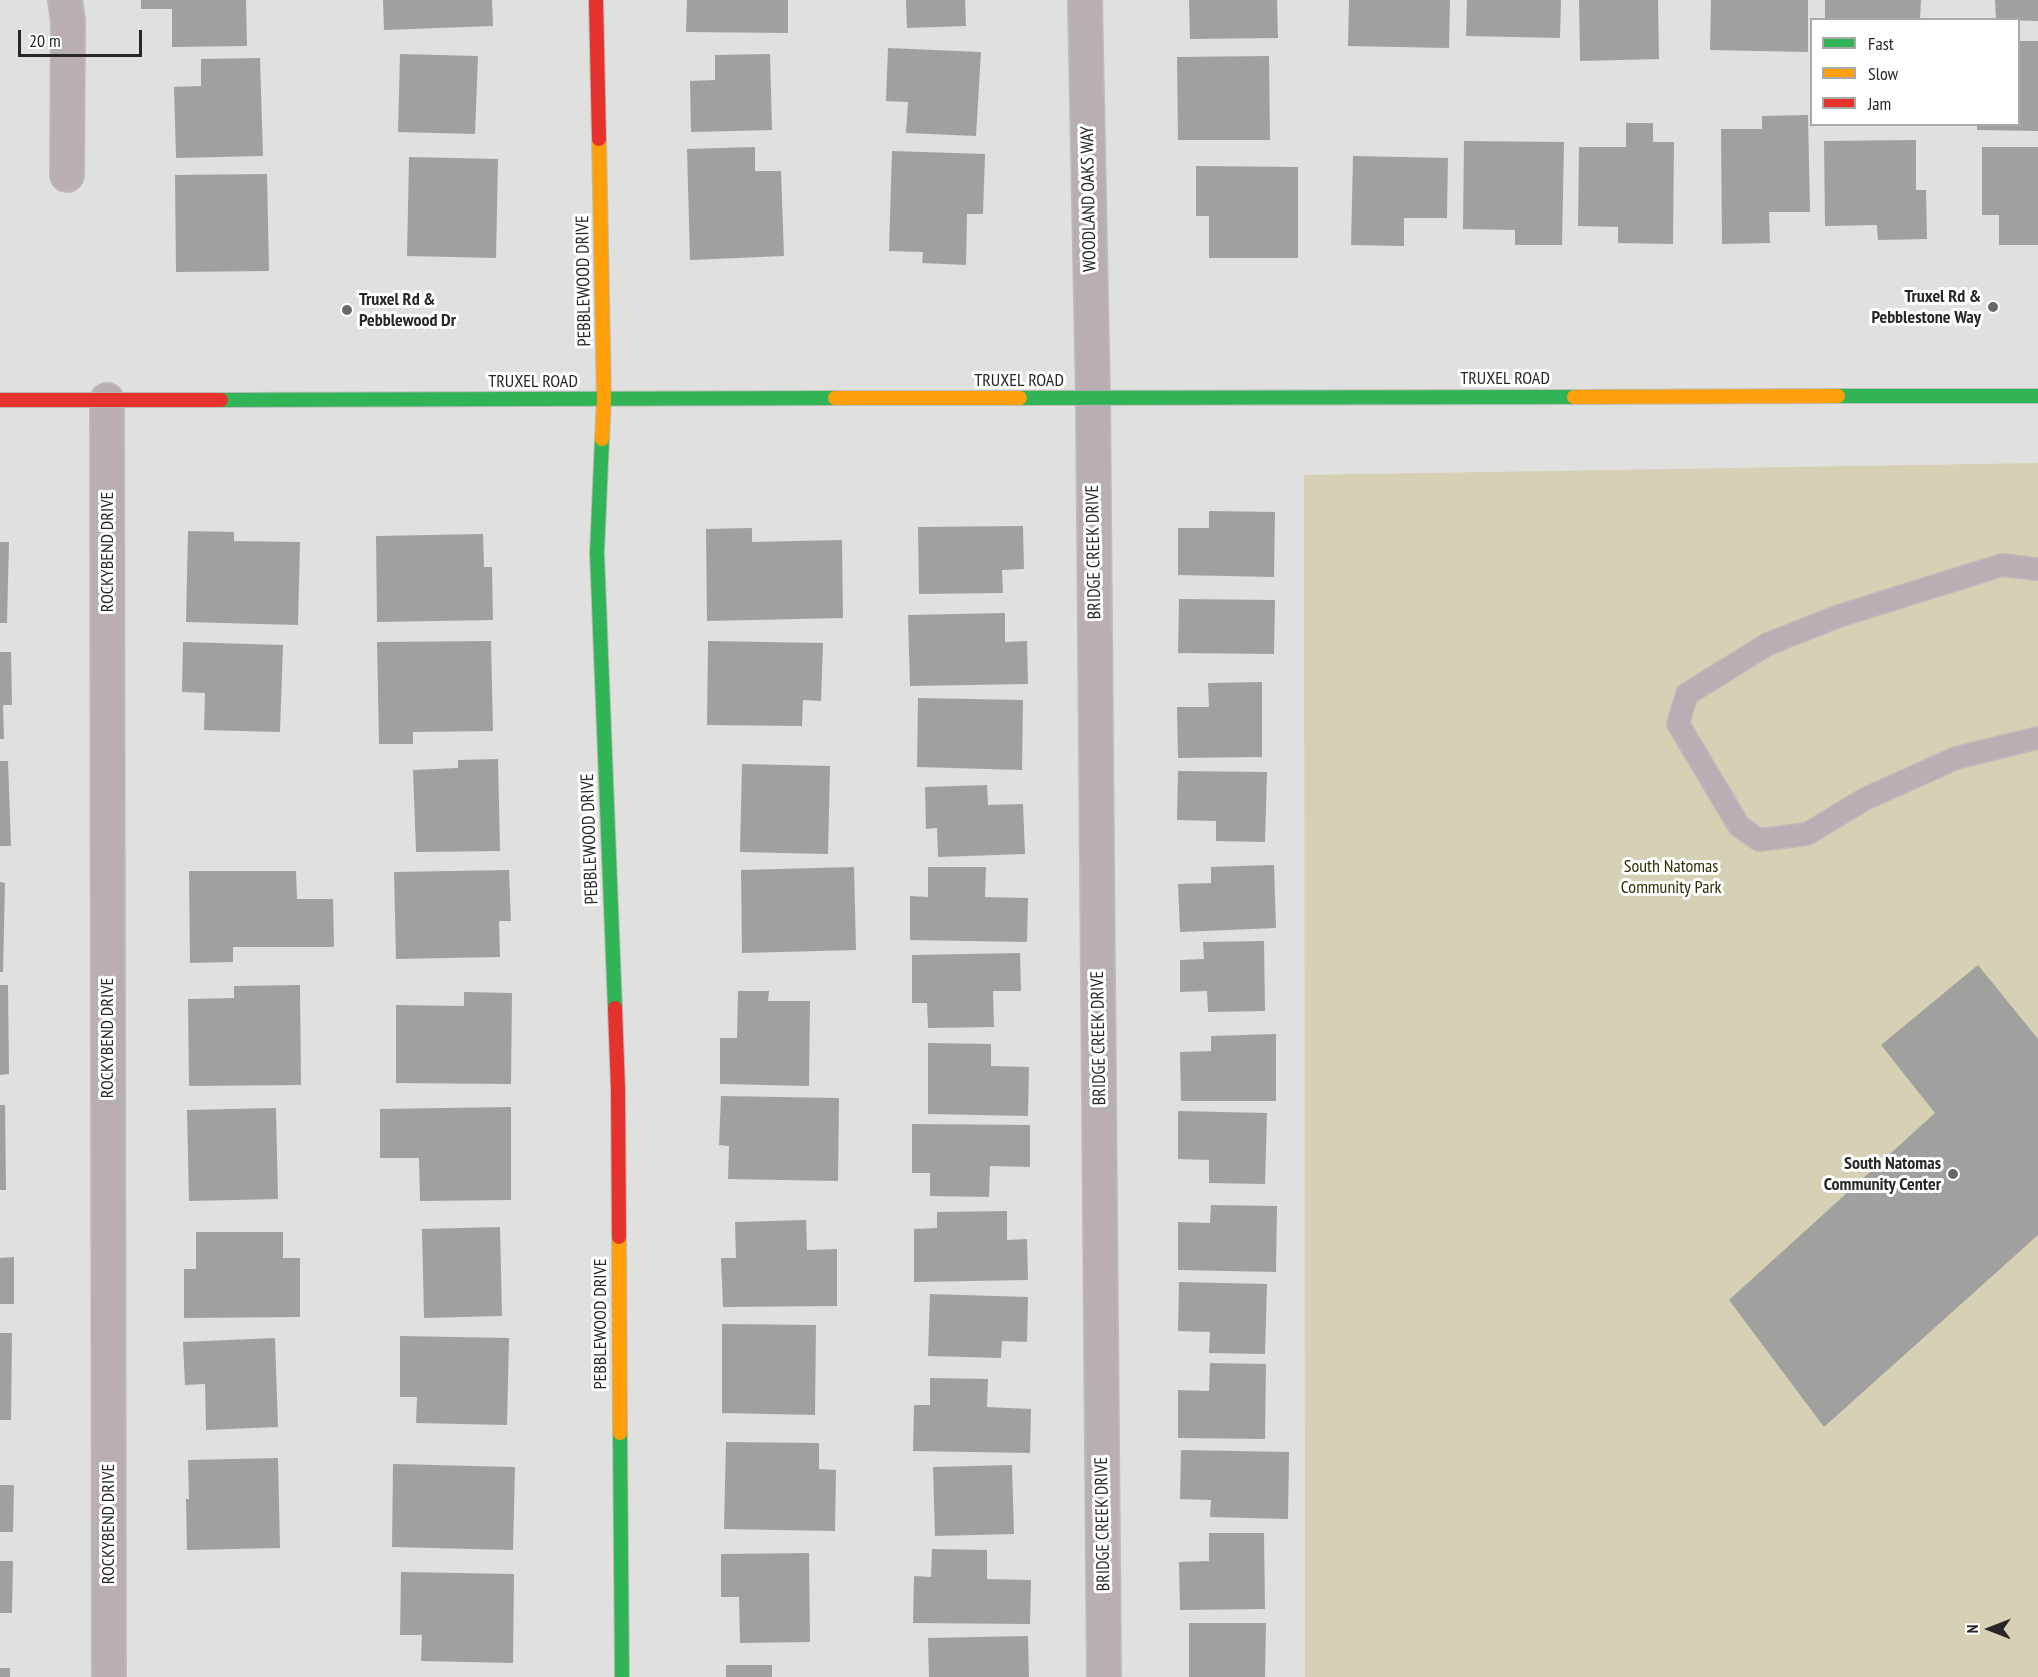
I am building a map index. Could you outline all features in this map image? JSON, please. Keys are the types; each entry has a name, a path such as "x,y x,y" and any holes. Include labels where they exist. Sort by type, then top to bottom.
{"main road":[{"name":"PEBBLEWOOD DRIVE","path":"596,0 604,400 597,553 618,1089 622,1677"},
{"name":"TRUXEL ROAD","path":"0,400 2038,396"}],"street":[{"path":"65,0 68,21 68,175"},
{"name":"WOODLAND OAKS WAY","path":"1085,0 1093,399"},
{"name":"BRIDGE CREEK DRIVE","path":"1093,399 1104,1677"},
{"name":"ROCKYBEND DRIVE","path":"107,400 109,1677"}],"lane":[{"path":"2038,569 2002,565 1839,616 1768,644 1687,694 1678,724 1739,826 1759,840 1807,834 1865,799 1956,758 2038,738"}],"green space":[{"name":"South Natomas Community Park","path":"2038,463 2038,1677 1305,1677 1304,475"}],"building":[{"path":"141,0 246,0 247,46 172,47 172,9 141,9"},
{"path":"383,0 492,0 493,26 384,30"},
{"path":"687,0 788,0 788,33 686,32"},
{"path":"906,0 965,0 966,26 907,28"},
{"path":"1189,0 1277,0 1278,38 1190,39"},
{"path":"1349,0 1450,0 1449,48 1348,46"},
{"path":"1467,0 1561,0 1560,38 1466,36"},
{"path":"1579,0 1658,0 1659,59 1580,61"},
{"path":"1711,0 1808,0 1808,52 1710,50"},
{"path":"1825,0 1921,0 1920,18 1825,18"},
{"path":"1995,0 2038,0 2038,21 1996,18"},
{"path":"2020,41 2038,41 2038,131 1977,130 1977,126 2020,126"},
{"path":"888,48 981,52 976,136 906,133 908,102 886,101"},
{"path":"400,54 478,56 475,134 398,132"},
{"path":"770,54 772,130 691,132 690,81 715,80 715,55"},
{"path":"1269,56 1270,140 1178,140 1177,57"},
{"path":"260,58 263,156 176,158 174,87 201,86 201,59"},
{"path":"1808,115 1810,212 1769,212 1770,243 1722,244 1721,129 1762,129 1762,116"},
{"path":"1626,123 1653,123 1653,142 1674,142 1673,244 1618,243 1618,227 1578,226 1579,147 1626,147"},
{"path":"1916,140 1916,190 1926,190 1927,239 1878,240 1877,225 1825,226 1824,141"},
{"path":"1464,141 1564,142 1562,245 1515,245 1515,230 1463,229"},
{"path":"755,147 755,171 781,171 784,256 690,260 687,149"},
{"path":"1982,147 2038,147 2038,245 1999,245 1999,215 1982,215"},
{"path":"892,151 985,154 983,214 967,214 966,265 922,263 923,252 889,251"},
{"path":"1353,156 1448,158 1447,218 1404,218 1404,246 1351,245"},
{"path":"409,157 498,159 496,258 407,256"},
{"path":"1196,166 1298,167 1298,258 1209,258 1209,216 1196,216"},
{"path":"267,174 269,271 176,272 175,175"},
{"path":"1209,511 1275,512 1274,577 1178,575 1178,528 1209,528"},
{"path":"1023,526 1024,569 1002,570 1003,593 919,594 918,527"},
{"path":"752,528 752,542 842,540 843,618 707,621 706,529"},
{"path":"188,531 234,532 234,541 300,542 298,625 186,622"},
{"path":"483,534 484,567 492,567 493,620 377,622 376,536"},
{"path":"0,542 9,542 7,623 0,623"},
{"path":"1179,599 1275,600 1274,654 1178,653"},
{"path":"1005,613 1005,642 1027,641 1028,684 910,686 908,615"},
{"path":"491,641 493,731 413,732 413,744 379,744 377,642"},
{"path":"708,641 823,643 821,701 803,700 802,726 707,725"},
{"path":"183,642 283,645 280,732 204,730 205,693 182,692"},
{"path":"0,652 11,652 12,705 3,705 4,739 0,739"},
{"path":"1262,682 1262,757 1178,758 1177,707 1209,707 1208,683"},
{"path":"918,698 1023,700 1022,770 917,767"},
{"path":"498,759 500,851 416,852 413,770 458,768 458,760"},
{"path":"0,761 8,761 11,846 0,846"},
{"path":"742,764 830,766 828,854 740,852"},
{"path":"1178,771 1267,772 1265,842 1216,841 1216,821 1177,820"},
{"path":"987,785 988,805 1023,804 1025,854 938,857 937,828 926,829 925,787"},
{"path":"1274,865 1276,928 1180,932 1178,884 1211,883 1211,867"},
{"path":"854,867 856,950 742,953 741,870"},
{"path":"928,867 986,867 985,897 1028,898 1027,942 910,940 910,896 928,897"},
{"path":"509,870 511,921 499,921 500,957 396,959 394,872"},
{"path":"189,871 296,871 297,899 333,899 334,947 233,947 233,962 190,963"},
{"path":"0,882 5,883 3,972 0,972"},
{"path":"1264,941 1265,1011 1208,1012 1207,991 1180,992 1180,960 1204,959 1203,942"},
{"path":"1020,953 1021,991 993,991 994,1027 928,1028 927,1003 912,1003 912,955"},
{"name":"South Natomas Community Center","path":"1978,965 2038,1039 2038,1235 1824,1427 1729,1300 1935,1113 1881,1045"},
{"path":"0,985 8,985 9,1074 0,1075"},
{"path":"300,985 301,1085 189,1086 188,999 234,998 234,986"},
{"path":"738,991 769,991 768,1001 810,1001 809,1086 720,1084 720,1038 737,1038"},
{"path":"464,992 512,993 511,1084 396,1083 396,1005 464,1006"},
{"path":"1276,1034 1276,1101 1181,1101 1180,1052 1211,1051 1211,1036"},
{"path":"928,1043 991,1044 991,1066 1029,1067 1028,1116 928,1114"},
{"path":"721,1096 839,1098 838,1181 728,1179 729,1146 719,1145"},
{"path":"0,1105 5,1105 6,1190 0,1190"},
{"path":"511,1107 511,1200 420,1201 419,1158 380,1158 380,1109"},
{"path":"276,1108 278,1199 189,1201 187,1110"},
{"path":"1178,1111 1267,1113 1265,1184 1209,1183 1209,1160 1178,1159"},
{"path":"912,1124 1030,1125 1030,1167 990,1166 989,1197 930,1196 930,1173 912,1173"},
{"path":"1211,1205 1277,1206 1276,1272 1178,1270 1178,1222 1210,1223"},
{"path":"1007,1211 1007,1240 1027,1239 1028,1280 914,1282 914,1229 937,1228 937,1212"},
{"path":"806,1220 807,1250 837,1249 837,1306 723,1307 721,1258 736,1258 735,1222"},
{"path":"500,1227 502,1316 424,1318 422,1229"},
{"path":"196,1232 283,1232 283,1258 300,1258 300,1317 184,1318 184,1269 196,1269"},
{"path":"14,1257 14,1304 0,1304 0,1258"},
{"path":"1179,1282 1267,1284 1265,1354 1209,1353 1210,1332 1178,1331"},
{"path":"930,1294 1028,1297 1027,1342 1002,1341 1001,1358 928,1356"},
{"path":"722,1324 816,1325 815,1415 722,1413"},
{"path":"0,1333 12,1333 11,1420 0,1420"},
{"path":"400,1336 509,1338 507,1425 416,1423 417,1397 400,1397"},
{"path":"275,1338 278,1427 206,1430 205,1384 185,1385 183,1342"},
{"path":"1210,1363 1266,1364 1265,1439 1178,1438 1178,1390 1209,1391"},
{"path":"930,1378 988,1379 987,1407 1031,1409 1030,1453 913,1451 914,1405 930,1405"},
{"path":"726,1442 819,1443 819,1469 836,1470 835,1531 724,1529"},
{"path":"1181,1450 1289,1452 1288,1519 1210,1517 1211,1500 1180,1499"},
{"path":"278,1458 280,1548 187,1550 188,1460"},
{"path":"393,1464 515,1467 513,1550 392,1547"},
{"path":"1012,1465 1014,1534 935,1536 933,1467"},
{"path":"0,1485 14,1485 13,1532 0,1532"},
{"path":"1209,1533 1264,1533 1265,1609 1180,1610 1179,1562 1209,1561"},
{"path":"932,1549 987,1550 987,1579 1031,1580 1030,1624 913,1623 914,1576 931,1577"},
{"path":"809,1553 810,1642 740,1643 739,1597 721,1597 721,1554"},
{"path":"0,1561 13,1561 12,1613 0,1613"},
{"path":"401,1572 514,1574 513,1663 421,1661 422,1635 400,1635"},
{"path":"1189,1623 1266,1623 1265,1677 1189,1677"},
{"path":"1028,1636 1029,1677 929,1677 928,1638"},
{"path":"726,1665 772,1665 772,1677 726,1677"},
{"path":"0,1668 10,1668 10,1677 0,1677"}],"traffic: fast":[{"path":"1838,396 2038,396"},
{"path":"1020,398 1574,397"},
{"path":"221,400 835,398"},
{"path":"602,439 597,553 615,1008"},
{"path":"620,1433 622,1677"}],"traffic: slow":[{"path":"599,139 604,400 602,439"},
{"path":"1574,397 1838,396"},
{"path":"835,398 1020,398"},
{"path":"619,1237 620,1433"}],"traffic: jam":[{"path":"596,0 599,139"},
{"path":"0,400 221,400"},
{"path":"615,1008 619,1237"}],"place":[{"name":"Truxel Rd & Pebblestone Way","path":"1993,307"},
{"name":"Truxel Rd & Pebblewood Dr","path":"347,310"},
{"name":"South Natomas Community Center","path":"1953,1174"}]}
